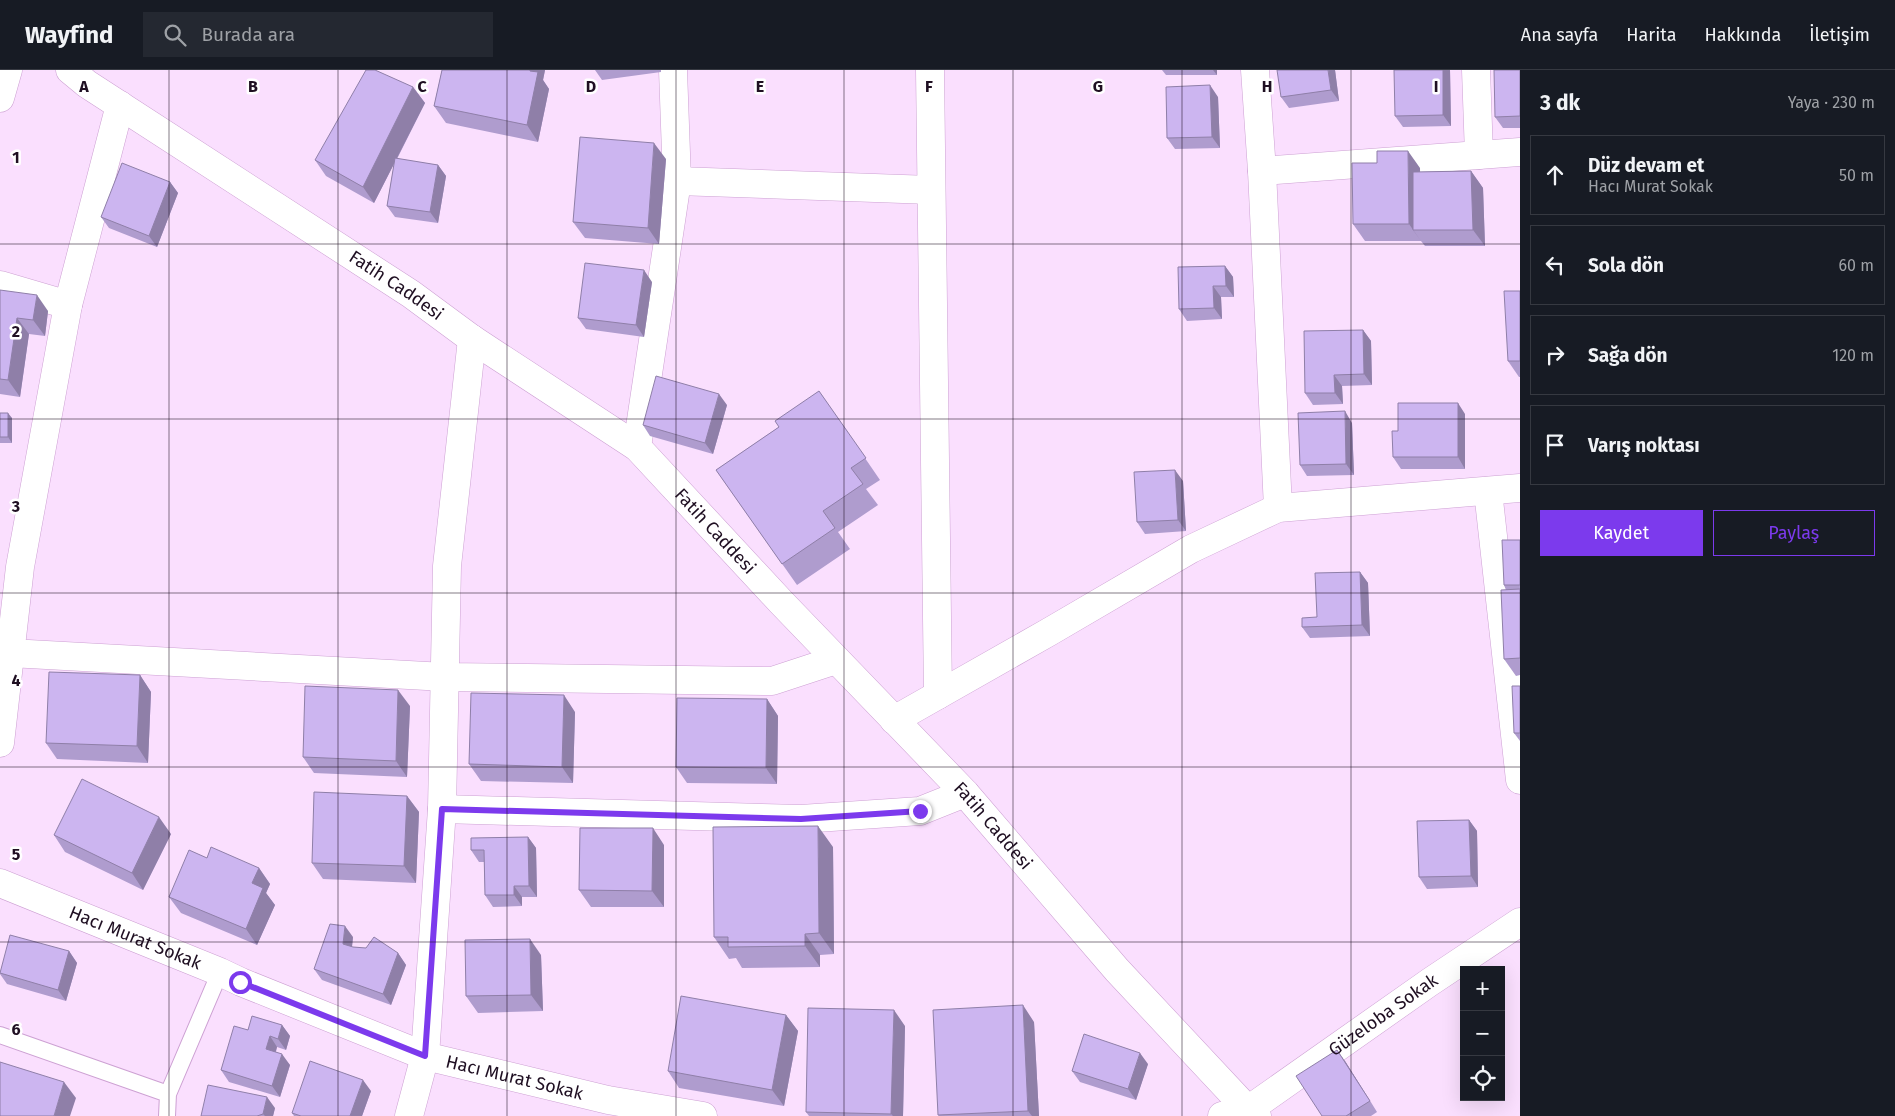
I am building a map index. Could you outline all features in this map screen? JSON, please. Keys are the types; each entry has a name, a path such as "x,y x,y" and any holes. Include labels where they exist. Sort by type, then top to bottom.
{"street":[{"path":"0,98 8,70"},
{"name":"Fatih Caddesi","path":"70,70 87,84 411,294 472,339 638,446 836,660 965,793 1117,970 1253,1113"},
{"path":"638,446 677,181 673,70"},
{"path":"930,70 938,695"},
{"path":"1255,70 1262,170 1278,508"},
{"path":"1476,70 1479,155"},
{"path":"0,743 10,653 10,567 68,305 120,105"},
{"path":"1262,170 1520,152"},
{"path":"677,181 931,190"},
{"path":"0,285 68,305"},
{"path":"409,1116 425,1056 442,809 447,566 472,339"},
{"path":"894,720 1190,549 1278,508 1520,488"},
{"path":"1488,491 1520,780"},
{"path":"10,653 445,677 772,681 836,660"},
{"path":"442,809 801,819 920,811 965,793"},
{"name":"Hacı Murat Sokak","path":"0,883 425,1056 608,1100 703,1116"},
{"name":"Güzeloba Sokak","path":"1253,1113 1430,982 1520,922"},
{"path":"1222,1116 1253,1113"}],"lane":[{"path":"167,1116 168,1094 220,972"},
{"path":"0,1035 168,1094"}],"building":[{"path":"366,70 375,70 413,87 363,187 315,160"},
{"path":"442,70 530,70 538,72 527,125 434,106"},
{"path":"1277,70 1328,70 1331,90 1281,97"},
{"path":"1394,70 1443,70 1443,115 1395,116"},
{"path":"1494,70 1520,70 1520,116 1495,117"},
{"path":"1210,85 1212,137 1167,138 1166,87"},
{"path":"580,137 654,143 648,228 573,222"},
{"path":"1377,151 1408,151 1409,224 1353,224 1352,163 1377,163"},
{"path":"395,158 438,165 430,212 387,206"},
{"path":"122,163 170,182 149,236 101,217"},
{"path":"1471,171 1473,230 1413,230 1413,172"},
{"path":"585,263 644,270 636,325 578,318"},
{"path":"1225,266 1226,286 1213,286 1214,308 1179,309 1178,267"},
{"path":"0,290 37,295 33,320 17,318 8,380 0,379"},
{"path":"1504,291 1520,291 1520,361 1508,361"},
{"path":"1363,330 1364,374 1334,375 1335,393 1305,393 1304,331"},
{"path":"656,376 719,394 705,443 643,425"},
{"path":"819,391 866,458 851,468 863,484 823,511 835,528 782,564 716,470 779,427 775,421"},
{"path":"1398,403 1458,403 1458,457 1393,457 1392,431 1398,431"},
{"path":"1345,411 1346,464 1300,465 1298,413"},
{"path":"0,413 8,413 8,437 0,437"},
{"path":"1175,470 1178,520 1137,522 1134,472"},
{"path":"1502,540 1520,540 1520,585 1504,585"},
{"path":"1360,572 1362,625 1302,627 1302,618 1317,617 1315,573"},
{"path":"1520,589 1520,658 1504,659 1501,590"},
{"path":"49,672 140,675 137,746 46,743"},
{"path":"305,686 398,690 396,761 303,757"},
{"path":"1512,686 1520,686 1520,733 1514,733"},
{"path":"471,693 564,695 562,767 469,764"},
{"path":"677,698 767,699 766,768 676,767"},
{"path":"82,779 159,817 132,873 54,835"},
{"path":"314,792 407,796 404,866 312,863"},
{"path":"1469,820 1471,876 1419,877 1417,821"},
{"path":"818,826 819,933 805,934 805,946 728,947 728,937 714,937 713,827"},
{"path":"580,828 653,828 652,891 579,890"},
{"path":"528,837 529,886 514,886 514,895 485,895 484,850 471,850 471,838"},
{"path":"211,847 259,868 252,883 263,888 246,929 169,897 189,850 207,858"},
{"path":"330,924 345,926 343,944 366,948 374,937 398,953 383,994 314,969"},
{"path":"10,935 69,951 58,990 0,973"},
{"path":"530,939 531,995 466,996 465,940"},
{"path":"681,996 786,1015 772,1090 668,1071"},
{"path":"1023,1005 1028,1111 938,1115 933,1010"},
{"path":"808,1008 894,1010 891,1114 806,1112"},
{"path":"252,1016 282,1025 278,1039 270,1036 266,1049 282,1054 272,1086 221,1070 234,1026 248,1030"},
{"path":"1084,1034 1140,1053 1128,1089 1072,1071"},
{"path":"1337,1050 1370,1101 1346,1116 1322,1116 1296,1076"},
{"path":"310,1061 363,1080 350,1116 301,1116 292,1113"},
{"path":"0,1062 64,1082 54,1116 0,1116"},
{"path":"208,1085 267,1097 263,1114 257,1116 201,1116"}],"route":[{"path":"240,982 425,1056 442,809 801,819 920,811"}]}
